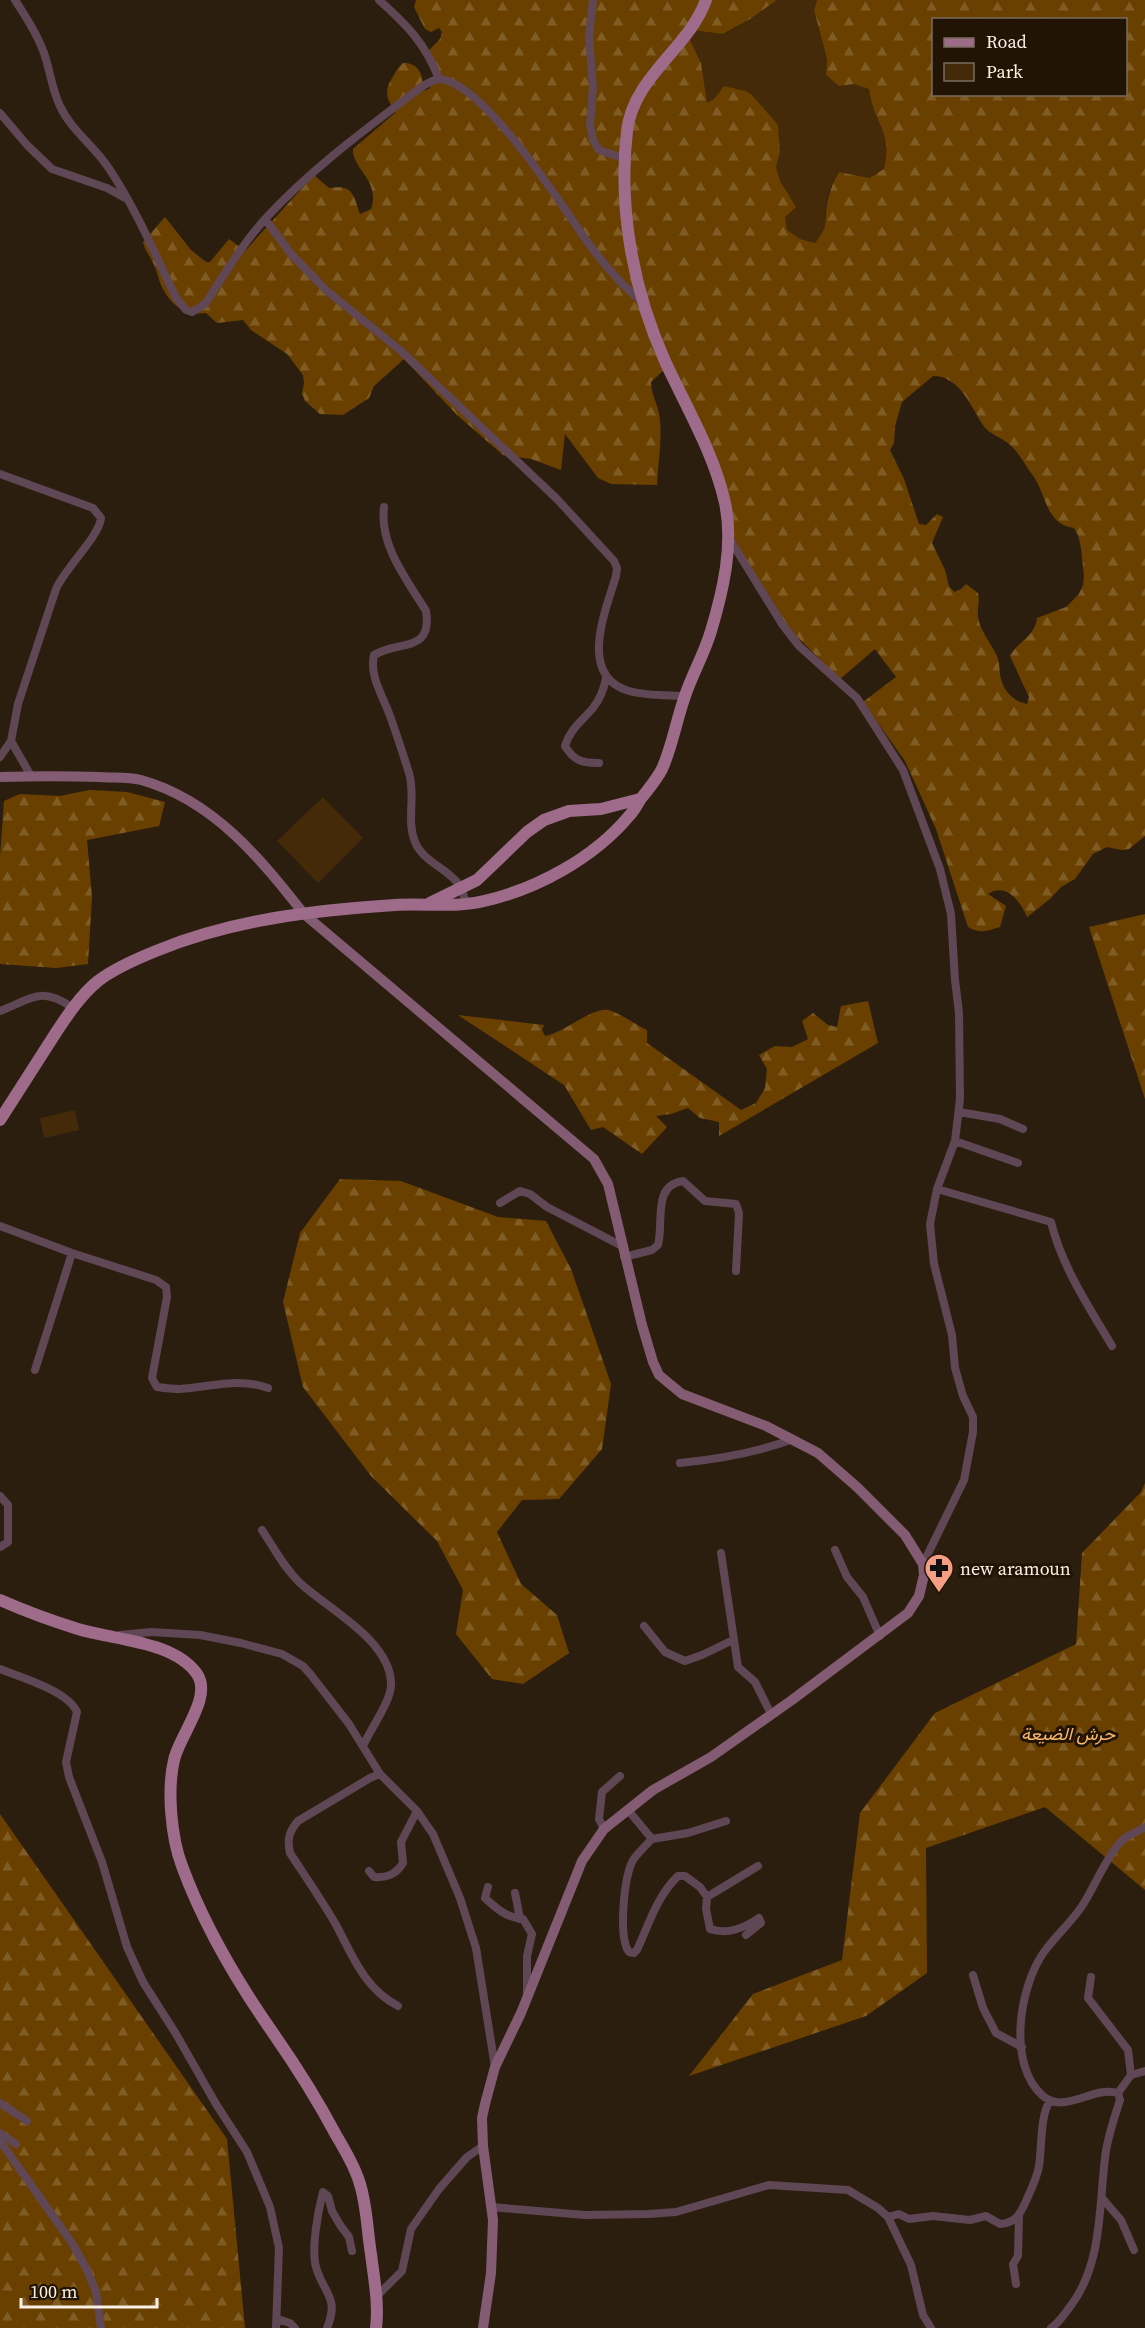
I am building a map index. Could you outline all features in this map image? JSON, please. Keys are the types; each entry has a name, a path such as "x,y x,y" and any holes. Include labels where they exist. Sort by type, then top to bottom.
{"main road":[{"path":"0,1120 73,1008 99,980 120,967 195,936 276,917 351,908 430,903 449,906 485,901 542,880 593,850 610,837 629,816 656,780 663,767 685,696 711,632 726,570 729,536 725,505 713,466 698,426 665,360 641,301 633,264 628,223 626,159 628,123 636,98 702,11 706,0"},
{"path":"430,903 477,880 544,820 569,811 601,809 640,799"},
{"path":"477,880 485,901"},
{"path":"0,1600 80,1630 113,1636 176,1656 190,1666 201,1682 203,1691 174,1760 171,1798 178,1856 202,1918 236,1977 318,2100 354,2167 363,2197 376,2296 376,2328"}],"street":[{"path":"15,0 34,30 43,50 58,104 78,132 95,148 128,200 176,298 186,310 192,312 205,304 265,219 334,154 420,88 439,79 447,81 473,97 501,124 595,250 623,284 641,301"},
{"path":"379,0 419,40 431,57 439,79"},
{"path":"593,0 589,37 593,87 590,125 592,140 599,150 626,159"},
{"path":"0,113 15,133 52,169 107,188 128,200"},
{"path":"265,219 291,254 327,291 401,351 529,471 593,536 614,561 617,568 616,576 601,632 598,656 606,678 601,695 574,727 565,746 571,757 579,761 599,763"},
{"path":"0,474 93,508 101,518 97,530 65,572 56,589 18,704 11,741 0,757"},
{"path":"384,507 382,523 386,538 426,611 428,623 427,632 420,640 383,649 374,655 372,664 374,676 410,776 413,791 412,826 415,842 425,857 438,868 449,873 461,888 466,904"},
{"path":"483,2328 491,2273 494,2220 483,2146 482,2118 495,2067 527,1998 582,1861 604,1829 653,1790 711,1756 880,1636 908,1613 919,1596 923,1564 964,1480 973,1432 973,1417 959,1384 952,1335 934,1264 930,1224 937,1189 955,1141 959,1112 960,1032 951,914 940,868 911,789 886,742 857,698 799,646 782,624 729,536"},
{"path":"606,678 625,690 644,694 685,696"},
{"path":"11,741 31,776"},
{"path":"0,777 132,779 180,795 201,806 220,821 273,874 304,914 594,1159 608,1185 642,1325 659,1375 682,1394 766,1426 818,1453 857,1487 905,1535 923,1564"},
{"path":"0,1011 49,994 73,1008"},
{"path":"959,1112 1000,1119 1023,1129"},
{"path":"955,1141 1018,1163"},
{"path":"500,1203 519,1191 530,1194 547,1207 623,1252 652,1250 658,1245 664,1193 670,1185 683,1181 705,1201 736,1204 739,1213 736,1271"},
{"path":"937,1189 1051,1222 1076,1287 1112,1346"},
{"path":"0,1226 72,1253 156,1280 166,1287 167,1297 152,1378 157,1387 180,1389 233,1382 256,1383 268,1388"},
{"path":"35,1370 72,1253"},
{"path":"680,1462 726,1458 770,1448 793,1439"},
{"path":"0,1496 8,1505 8,1542 0,1547"},
{"path":"262,1530 287,1568 301,1584 357,1628 386,1662 391,1682 389,1698 363,1746"},
{"path":"835,1550 847,1577 863,1597 880,1636"},
{"path":"721,1552 738,1667 755,1682 771,1714"},
{"path":"644,1626 665,1652 685,1661 733,1640"},
{"path":"113,1636 151,1632 200,1635 241,1642 282,1654 303,1666 311,1675 363,1746 380,1774 417,1811 433,1834 447,1865 476,1948 495,2067"},
{"path":"0,1669 64,1698 71,1703 76,1712 66,1762 69,1777 102,1862 127,1947 143,1982 247,2152 270,2207 279,2248 276,2328"},
{"path":"380,1774 298,1821 291,1830 289,1846 290,1853 370,1986 383,1998 398,2006"},
{"path":"604,1829 599,1819 602,1792 620,1776"},
{"path":"628,1810 652,1839"},
{"path":"369,1871 374,1877 383,1878 397,1872 403,1863 401,1842 417,1811"},
{"path":"726,1821 688,1833 652,1839 634,1860 625,1882 625,1947 629,1952 634,1953 637,1950 649,1928 656,1904 678,1876 685,1876 700,1887 707,1897 706,1909 711,1929 721,1933 736,1930 759,1918 761,1923 746,1935"},
{"path":"1118,2093 1100,2092 1066,2102 1050,2101 1037,2089 1027,2072 1022,2047 1023,2010 1026,1988 1043,1953 1084,1902 1123,1839 1145,1827"},
{"path":"707,1897 758,1866"},
{"path":"488,1887 485,1898 498,1910 513,1919 523,1919 532,1935 527,1956 527,1998"},
{"path":"515,1893 520,1919"},
{"path":"973,1976 996,2033 1022,2047"},
{"path":"1091,1977 1088,1998 1128,2050 1131,2075"},
{"path":"1118,2093 1131,2075 1145,2071"},
{"path":"1051,2328 1059,2322 1086,2282 1093,2261 1105,2156 1120,2100 1118,2093"},
{"path":"888,2217 899,2214 909,2219 933,2216 970,2220 986,2216 1000,2224 1013,2222 1019,2215 1036,2179 1043,2134 1043,2118 1050,2101"},
{"path":"0,2103 27,2121"},
{"path":"0,2133 16,2144"},
{"path":"0,2141 72,2243 87,2270 96,2292 101,2328"},
{"path":"376,2296 402,2271 411,2229 439,2189 467,2157 483,2146"},
{"path":"491,2207 585,2215 656,2214 676,2212 769,2185 848,2190 878,2208 888,2217 911,2265 924,2315 931,2328"},
{"path":"327,2328 333,2302 315,2266 315,2243 323,2192 328,2196 332,2211 349,2237 352,2251"},
{"path":"1102,2198 1121,2220 1134,2250"},
{"path":"1016,2284 1013,2264 1018,2256 1019,2215"},
{"path":"277,2319 290,2323 295,2328"}],"green space":[{"path":"416,0 777,0 723,34 691,30 690,40 701,63 707,103 714,99 724,86 746,91 778,125 780,152 776,167 780,181 796,207 785,217 787,230 800,239 815,243 825,226 829,195 839,172 869,178 884,169 886,156 884,135 874,111 869,89 854,84 839,86 826,75 827,59 814,10 817,0 1145,0 1145,836 1129,849 1107,847 1093,854 1075,879 1061,887 1027,917 1017,900 1007,892 1001,890 988,894 1006,906 1000,927 980,931 968,927 936,829 905,761 863,702 896,677 875,649 840,679 784,624 735,542 728,506 667,367 651,382 660,423 657,485 611,484 598,478 565,434 561,470 531,459 503,455 457,415 404,359 374,386 369,398 343,415 320,414 305,401 302,393 303,375 287,354 251,330 243,320 217,323 206,313 191,313 179,308 169,298 143,242 165,217 191,250 206,262 210,262 229,239 245,251 314,175 329,188 348,189 356,201 360,214 371,209 372,191 357,163 353,149 396,112 388,98 387,90 403,63 409,63 420,71 423,81 422,91 429,89 435,79 428,51 440,39 442,32 439,28 431,32 425,29 414,7","holes":["933,376 951,381 964,394 983,425 1013,448 1034,477 1052,515 1058,521 1074,528 1078,535 1084,576 1079,594 1066,607 1037,618 1033,630 1010,656 1029,697 1027,704 1011,696 1002,684 997,656 979,622 978,593 966,584 954,592 949,586 945,570 932,543 943,517 937,514 926,525 919,524 904,479 890,450 894,443 895,426 902,402"]},
{"path":"777,0 817,0 814,10 827,59 826,75 839,86 854,84 869,89 886,145 884,169 868,178 839,172 828,195 825,226 815,243 800,239 787,230 784,217 796,207 780,181 776,167 780,152 778,125 746,91 724,86 707,104 701,63 690,40 690,30 724,34"},
{"path":"89,790 127,792 165,802 159,826 87,840 92,897 88,964 56,968 0,964 0,857 4,801 20,794 60,796"},
{"path":"323,797 363,838 318,883 277,841"},
{"path":"1145,914 1145,1099 1089,927"},
{"path":"868,1001 878,1043 719,1136 719,1122 700,1118 688,1108 656,1116 667,1127 642,1154 603,1127 591,1130 564,1085 458,1015 544,1025 542,1030 545,1036 594,1012 612,1011 647,1030 647,1043 741,1110 756,1103 765,1088 767,1069 759,1055 775,1046 792,1047 808,1039 802,1021 813,1013 828,1025 837,1027 841,1006"},
{"path":"75,1110 79,1130 44,1138 40,1118"},
{"path":"340,1179 401,1181 498,1217 546,1221 571,1269 611,1384 602,1449 559,1499 522,1500 497,1532 521,1584 557,1615 569,1653 523,1684 492,1679 456,1634 463,1590 437,1541 371,1476 303,1387 283,1302 300,1233"},
{"name":"حرش الضيعة","path":"1145,1483 1145,1890 1045,1807 926,1848 927,1973 866,2016 689,2076 753,1994 842,1960 860,1813 935,1713 1076,1644 1082,1553 1141,1492"},
{"path":"0,1814 227,2139 245,2328 0,2328"}],"place":[{"name":"new aramoun","path":"939,1594"}]}
